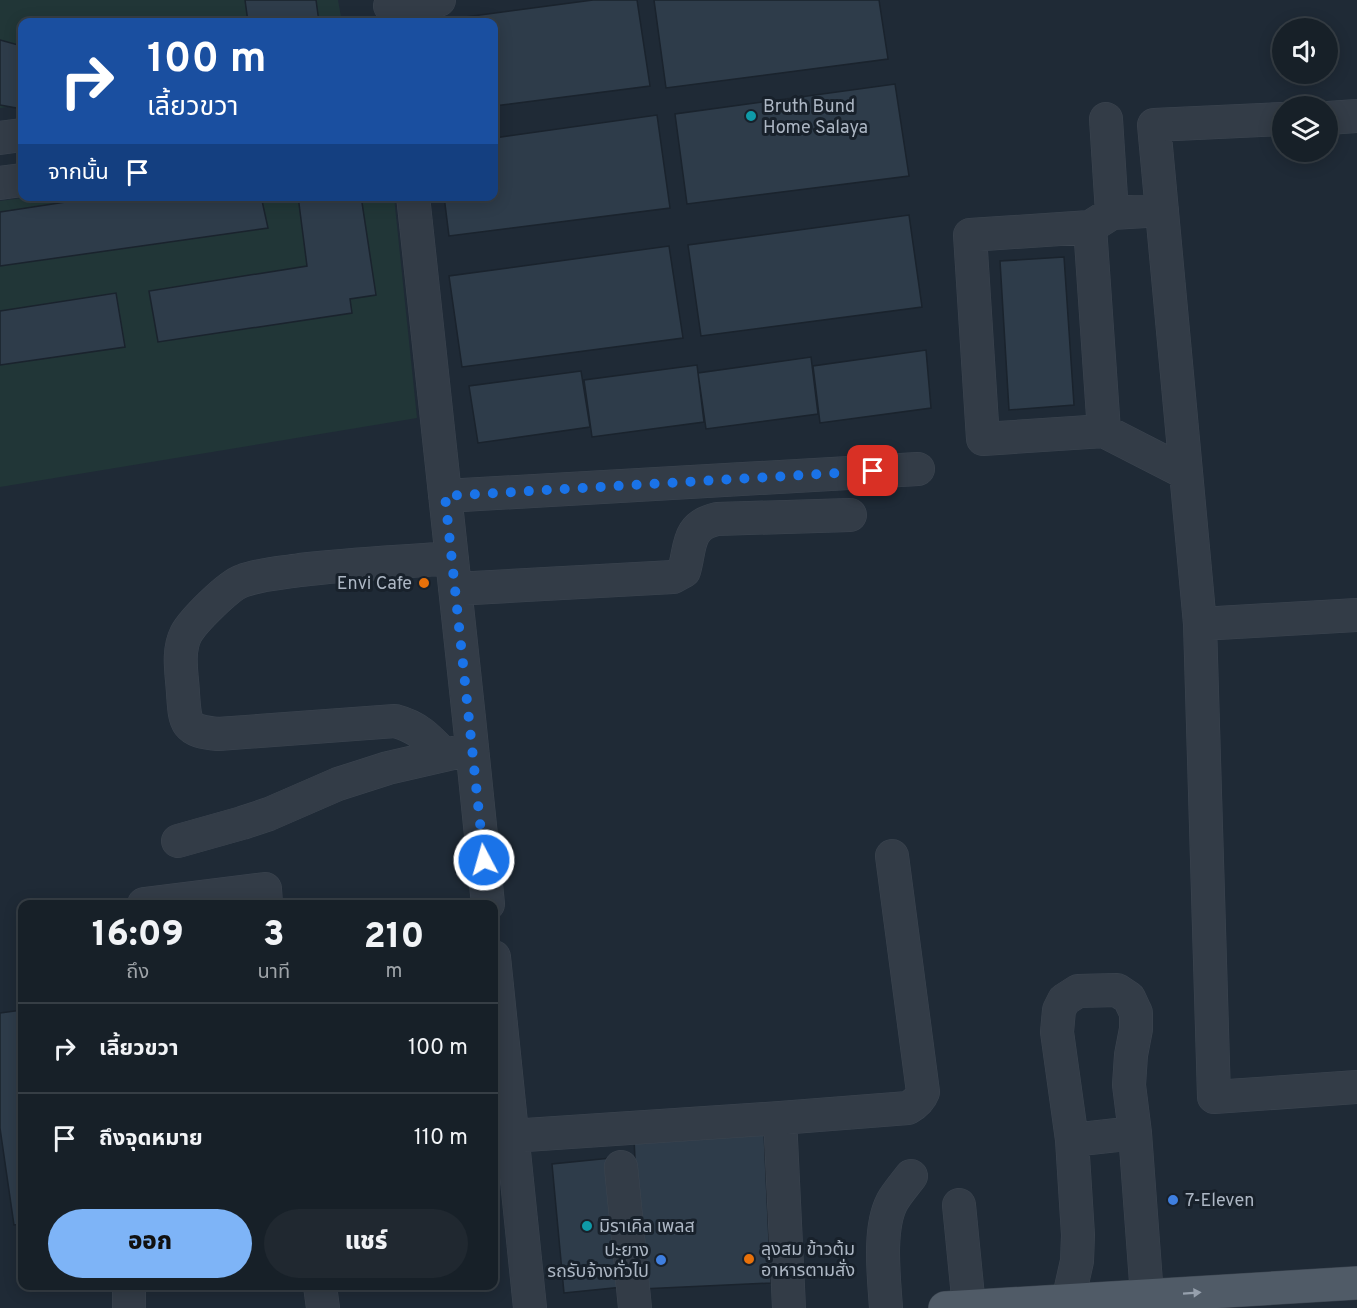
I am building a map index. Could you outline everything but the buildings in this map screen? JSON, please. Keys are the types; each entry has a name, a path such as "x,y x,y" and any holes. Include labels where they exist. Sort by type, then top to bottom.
{"main road":[{"path":"957,1307 1068,1301 1147,1302 1357,1283"}],"street":[{"path":"390,9 439,0"},
{"path":"1338,117 1357,116"},
{"path":"1104,431 1101,220 1106,119"},
{"path":"1272,119 1154,124 1200,624 1214,1097 1357,1087"},
{"path":"0,138 18,136"},
{"path":"0,183 18,181"},
{"path":"414,201 453,574 458,751 487,900"},
{"path":"1162,210 1101,220 970,235 983,440 1104,431 1186,473"},
{"path":"445,496 918,469"},
{"path":"458,751 408,724 395,721 218,734 202,732 190,727 184,717 180,655 185,635 213,603 239,582 260,576 331,566 453,574 673,577 684,571 692,537 706,521 850,515"},
{"path":"1200,624 1357,615"},
{"path":"178,841 242,824 338,784 388,768 458,751"},
{"path":"511,1136 908,1108 915,1104 923,1092 892,856"},
{"path":"213,900 265,897"},
{"path":"1068,1301 1077,1261 1078,1234 1072,1140 1057,1032 1059,1010 1064,1000 1078,991 1117,990 1129,998 1136,1013 1129,1085 1135,1133 1147,1302"},
{"path":"498,1019 530,1308"},
{"path":"780,1118 789,1308"},
{"path":"1072,1140 1135,1133"},
{"path":"621,1167 635,1308"},
{"path":"886,1308 883,1251 885,1227 891,1204 911,1176"},
{"path":"957,1307 959,1205"},
{"path":"129,1290 129,1308"},
{"path":"321,1290 323,1308"}],"green space":[{"path":"0,0 338,0 341,18 18,18 18,106 0,108"},
{"path":"18,199 18,201 394,201 417,418 0,487 0,201"}],"place":[{"name":"Bruth Bund Home Salaya","path":"751,116"},
{"name":"Envi Cafe","path":"424,583"},
{"name":"7-Eleven","path":"1173,1200"},
{"name":"มิราเคิล เพลส","path":"587,1226"},
{"name":"ลุงสม ข้าวต้ม อาหารตามสั่ง","path":"749,1259"},
{"name":"ปะยาง รถรับจ้างทั่วไป","path":"661,1260"}],"route":[{"path":"484,860 445,496 873,471"}]}
